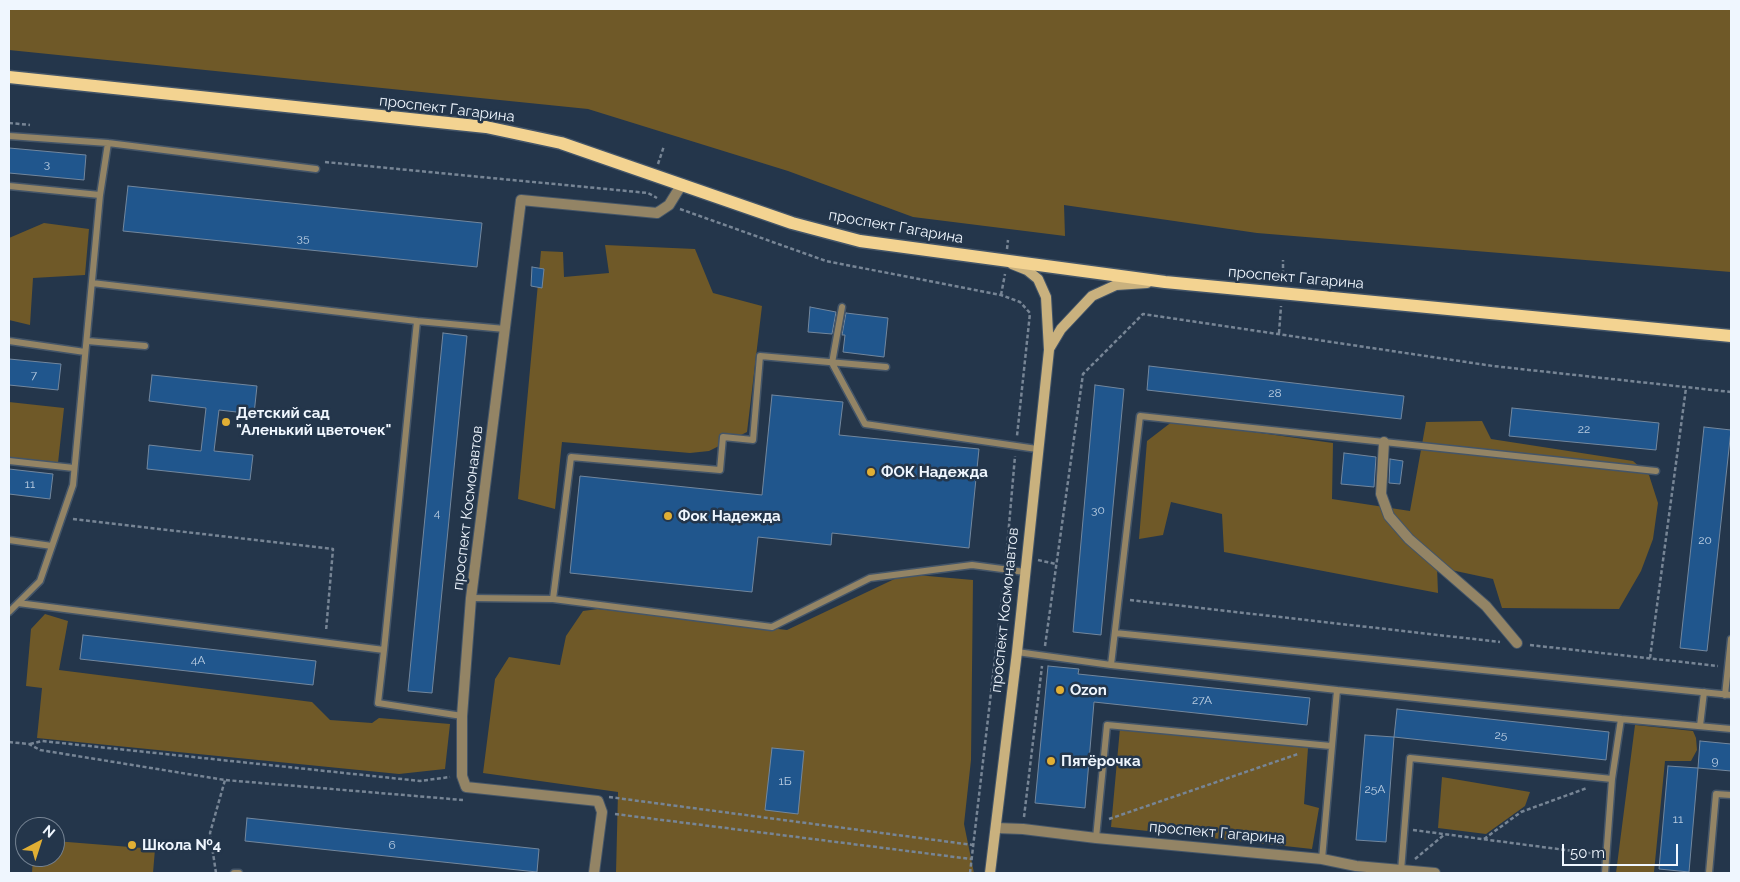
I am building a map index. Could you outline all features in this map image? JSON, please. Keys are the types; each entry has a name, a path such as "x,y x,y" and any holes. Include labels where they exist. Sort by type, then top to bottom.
{"main road":[{"name":"проспект Гагарина","path":"9,77 486,127 562,144 792,223 860,241 1165,282 1731,336"},
{"path":"1006,262 1027,270 1038,279 1046,297 1049,350"},
{"path":"1049,350 1061,329 1092,296 1116,285 1165,282"},
{"name":"проспект Космонавтов","path":"990,873 1017,652 1036,449 1049,350"}],"street":[{"path":"669,205 682,184"},
{"name":"проспект Космонавтов","path":"594,873 602,812 598,801 466,787 462,776 462,716 471,598 521,200 657,213 669,205"},
{"path":"1384,442 1381,494 1389,516 1409,539 1486,606 1517,644"},
{"name":"проспект Гагарина","path":"996,828 1023,828 1096,838 1322,859 1356,870 1435,873"}],"lane":[{"path":"9,136 108,143 316,165"},
{"path":"9,612 40,581 72,485 100,195 108,143"},
{"path":"9,186 100,195"},
{"path":"92,284 505,330"},
{"path":"842,307 832,363 865,424 1036,449"},
{"path":"417,321 378,703 462,716"},
{"path":"9,341 85,352"},
{"path":"87,341 145,346"},
{"path":"553,598 571,457 720,470 723,437 753,440 760,356 886,368"},
{"path":"1111,665 1140,416 1656,471"},
{"path":"9,461 74,468"},
{"path":"9,540 52,546"},
{"path":"471,598 553,598 772,627 870,578 972,565 1025,572"},
{"path":"18,603 384,650"},
{"path":"1114,633 1728,695 1731,638"},
{"path":"1017,652 1111,665 1337,690 1731,729"},
{"path":"1322,859 1337,690"},
{"path":"1700,726 1704,692"},
{"path":"1605,873 1612,779 1622,719"},
{"path":"1096,838 1107,725 1331,746"},
{"path":"1401,871 1410,758 1612,779"},
{"path":"1709,873 1716,794 1731,795"},
{"path":"234,873 239,873"}],"path":[{"path":"9,123 38,126"},
{"path":"316,165 648,193 669,205 826,261 1001,295 1020,302 1030,313 1015,447 1005,569 970,873"},
{"path":"1023,828 1043,655 1083,374 1143,314 1493,366 1731,392"},
{"path":"1650,658 1686,388"},
{"path":"61,518 333,548 325,642"},
{"path":"1118,599 1728,667"},
{"path":"1098,822 1323,746"},
{"path":"1484,840 1521,812 1612,779"},
{"path":"216,873 210,832 225,780"},
{"path":"1404,829 1606,855"},
{"path":"1401,871 1445,834"}],"shaded area":[{"path":"9,9 1731,9 1731,272 1257,233 1064,205 1065,236 913,217 788,171 588,109 9,50"},
{"path":"44,223 89,229 85,275 33,278 30,325 9,320 9,238"},
{"path":"605,245 695,249 713,293 762,306 747,432 709,451 690,453 562,442 555,509 518,499 541,251 563,252 564,277 609,273"},
{"path":"9,402 64,408 58,463 9,458"},
{"path":"1173,421 1333,443 1332,499 1410,511 1426,422 1482,421 1491,439 1633,461 1649,475 1658,503 1653,539 1641,571 1619,609 1502,608 1493,579 1437,567 1438,593 1224,552 1222,514 1171,502 1163,535 1139,539 1147,441"},
{"path":"905,574 973,580 971,760 964,824 974,873 616,873 618,792 483,773 495,679 509,657 560,665 566,636 583,611 598,609 787,630"},
{"path":"45,614 68,621 59,670 312,702 330,720 372,723 379,718 450,724 445,769 399,774 37,738 42,688 26,686 31,629"},
{"path":"1635,725 1693,731 1696,738 1697,750 1691,761 1665,761 1654,872 1669,873 1616,873"},
{"path":"1120,728 1308,748 1304,804 1319,808 1312,849 1111,827"},
{"path":"1442,777 1530,792 1525,806 1486,834 1438,828"},
{"path":"65,842 155,849 153,873 32,873 32,867 65,867"}],"building":[{"path":"9,148 86,155 84,180 9,173"},
{"path":"128,186 482,223 477,267 123,231"},
{"path":"532,267 544,269 542,288 531,286"},
{"path":"810,307 836,312 832,334 808,332"},
{"path":"846,313 888,318 884,357 843,352 845,335 842,335"},
{"path":"443,333 467,336 432,693 408,691"},
{"path":"9,359 61,364 58,390 9,385"},
{"path":"1149,366 1404,396 1401,419 1147,390"},
{"path":"152,375 257,386 254,414 219,410 214,451 253,455 250,480 147,469 149,445 201,451 206,408 149,401"},
{"path":"1095,385 1124,389 1101,635 1073,632"},
{"path":"772,395 843,402 839,435 979,449 969,548 832,533 831,545 758,537 752,592 570,573 580,476 762,495"},
{"path":"1512,408 1659,423 1656,450 1509,436"},
{"path":"1704,427 1731,430 1707,651 1680,648"},
{"path":"1344,453 1376,457 1374,487 1341,484"},
{"path":"1390,459 1403,461 1400,484 1389,483"},
{"path":"9,469 53,474 50,499 9,494"},
{"path":"83,635 316,661 313,685 80,659"},
{"path":"1048,666 1079,669 1078,674 1310,698 1307,725 1094,702 1085,808 1035,803"},
{"path":"1397,709 1609,732 1606,760 1394,737"},
{"path":"1365,735 1394,737 1386,842 1356,840"},
{"path":"1700,741 1731,744 1731,771 1698,768"},
{"path":"772,748 804,751 798,814 765,810"},
{"path":"1668,766 1698,768 1689,872 1659,869"},
{"path":"247,818 539,849 537,872 245,841"}],"place":[{"name":"Детский сад \"Аленький цветочек\"","path":"226,422"},
{"name":"ФОК Надежда","path":"871,472"},
{"name":"Фок Надежда","path":"668,516"},
{"name":"Ozon","path":"1060,690"},
{"name":"Пятёрочка","path":"1051,761"},
{"name":"Школа №4","path":"132,845"}]}
